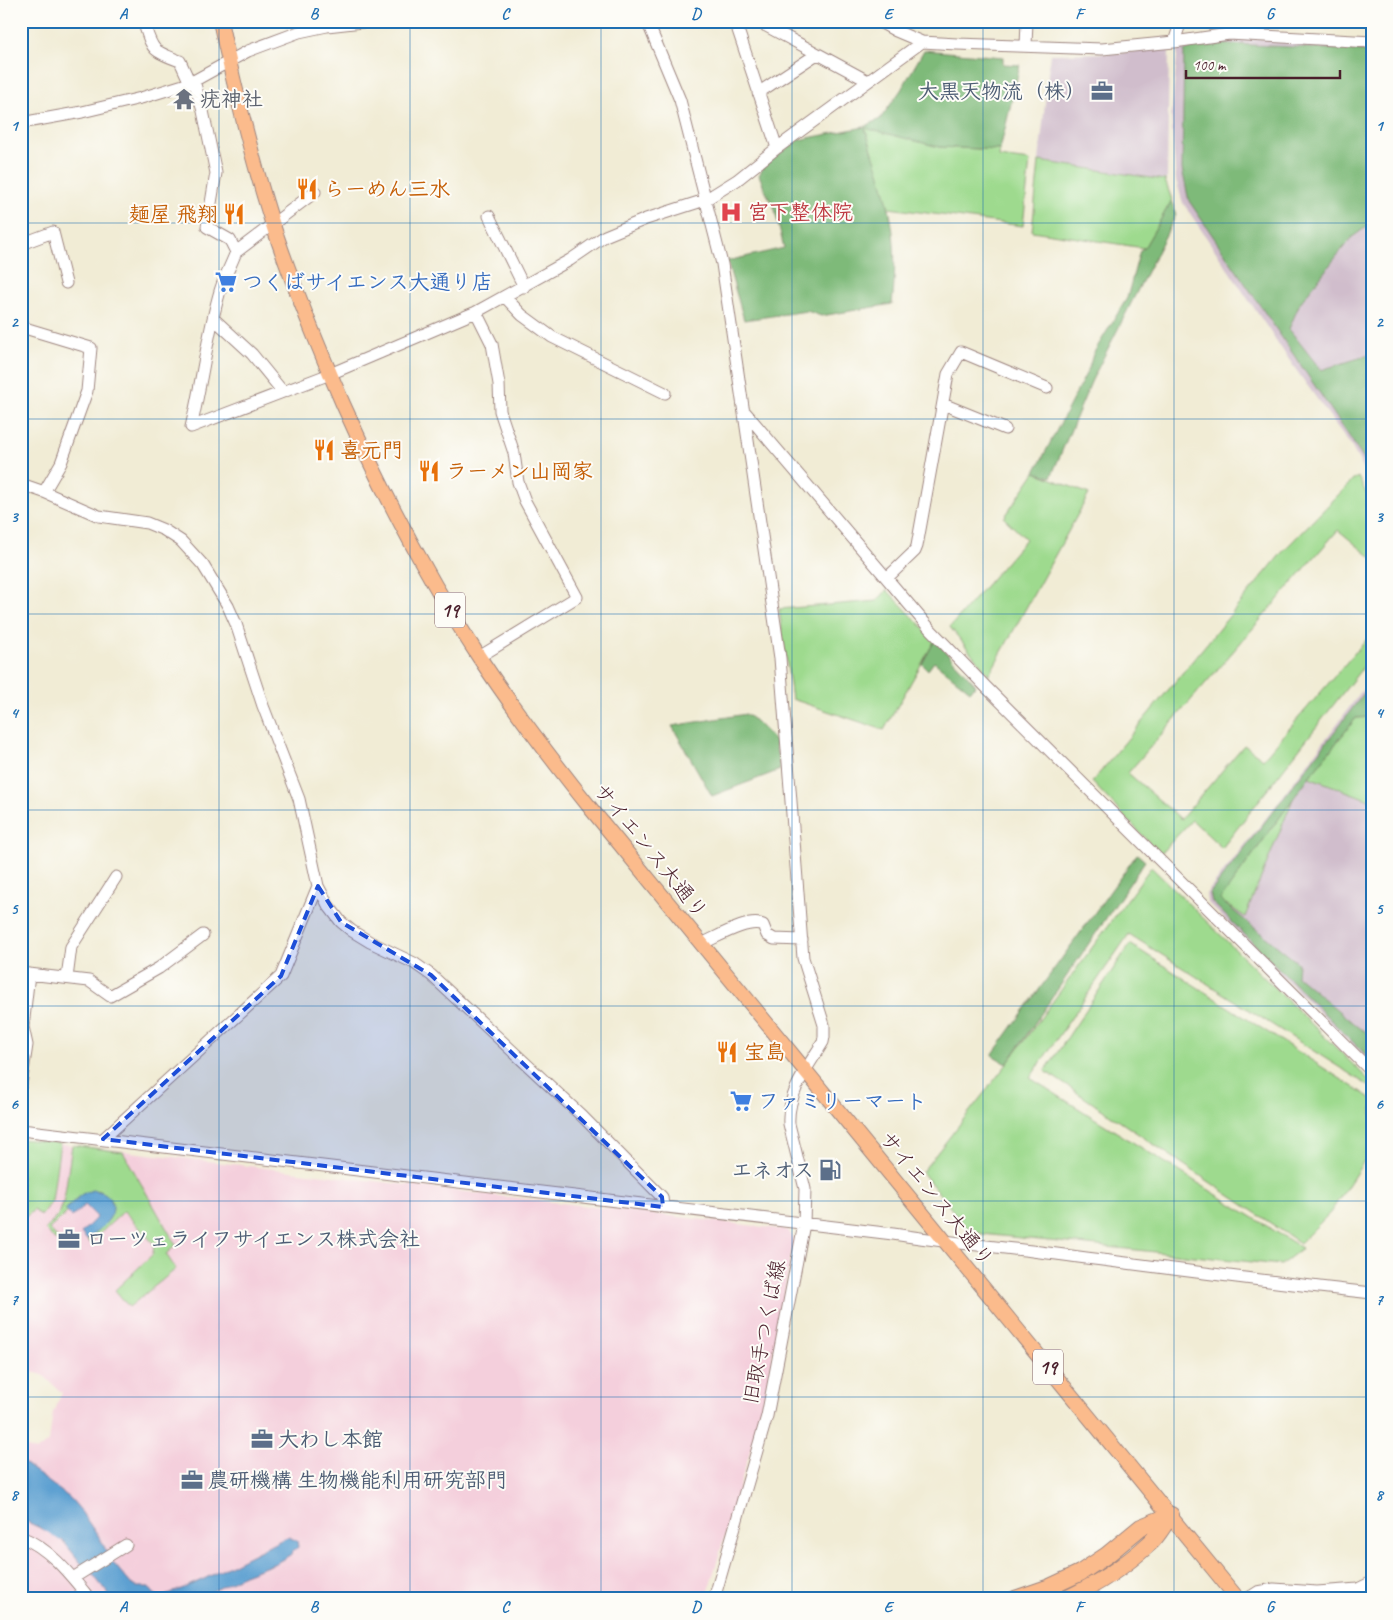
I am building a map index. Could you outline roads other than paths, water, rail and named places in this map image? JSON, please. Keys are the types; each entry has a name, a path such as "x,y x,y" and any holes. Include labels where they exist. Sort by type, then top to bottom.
{"highway":[{"path":"1015,1599 1050,1587 1080,1573 1101,1560 1141,1527 1171,1515"},
{"path":"1066,1599 1100,1581 1125,1563 1151,1542 1171,1515"}],"main road":[{"name":"サイエンス大通り","path":"220,21 272,224 296,291 359,439 395,512 442,597 479,657 546,753 1238,1599"}],"street":[{"path":"143,21 151,43 158,53 180,61 192,82 203,111 216,173 206,227 230,240 236,252"},
{"path":"21,123 82,112 141,98 192,82 248,51 299,32 327,26 371,21"},
{"name":"旧取手つくば線","path":"647,21 680,100 722,264 780,658 804,958 824,1025 824,1037 805,1070 791,1102 789,1124 805,1189 804,1224 767,1416 714,1599"},
{"path":"735,21 777,148"},
{"path":"757,21 868,81"},
{"path":"878,21 896,32 922,42 1102,49 1229,34 1372,42"},
{"path":"1026,46 1027,21"},
{"path":"1174,42 1180,21"},
{"path":"315,192 236,252 220,290 191,427 330,374 476,312 570,260 605,236 646,218 705,200 737,180 777,148 922,42"},
{"path":"758,93 817,54"},
{"path":"489,216 524,287"},
{"path":"21,244 53,232 66,283"},
{"path":"505,297 522,315 552,337 665,393"},
{"path":"476,312 492,344 499,384 500,412 514,453 518,482 526,502 578,598 479,657"},
{"path":"214,319 252,354 283,392"},
{"path":"21,324 28,329 90,348 87,391 61,463 44,492"},
{"path":"887,578 915,551 948,374 961,352 1047,388"},
{"path":"943,404 1005,429"},
{"path":"745,412 930,629 1372,1072"},
{"path":"21,484 98,516 148,523 164,530 181,541 203,565 228,606 236,624 263,706 299,798 318,886 333,913 352,931 370,942 414,963 431,976 582,1116 662,1197 663,1207"},
{"path":"67,978 71,947 116,877"},
{"path":"103,1139 281,976 318,886"},
{"path":"701,944 757,922 763,925 767,935 774,938 802,940"},
{"path":"21,1085 27,1045 23,1027 25,973 89,981 110,996 159,968 203,935"},
{"path":"21,1130 893,1234 946,1242 1004,1247 1254,1280 1372,1293"},
{"path":"21,1537 42,1549 78,1575 90,1599"},
{"path":"78,1575 126,1545"},
{"path":"1247,1599 1258,1592 1274,1589 1317,1592 1358,1589 1372,1582"}],"water":[{"path":"92,1190 102,1192 110,1198 113,1211 107,1222 87,1240 81,1233 97,1217 85,1205 72,1217 65,1210 82,1194"},
{"path":"21,1461 70,1498 102,1542 110,1559 131,1584 137,1587 149,1587 158,1596 163,1597 204,1579 285,1538 289,1537 297,1541 298,1547 290,1555 276,1563 244,1575 197,1599 112,1599 64,1542 53,1534 21,1519"}],"waterway":[{"path":"44,1528 60,1539"}],"place":[{"name":"大黒天物流（株）","path":"1102,91"},
{"name":"疣神社","path":"184,99"},
{"name":"らーめん三水","path":"307,189"},
{"name":"宮下整体院","path":"731,212"},
{"name":"麺屋 飛翔","path":"234,214"},
{"name":"つくばサイエンス大通り店","path":"226,282"},
{"name":"喜元門","path":"324,450"},
{"name":"ラーメン山岡家","path":"429,471"},
{"name":"宝島","path":"727,1052"},
{"name":"ファミリーマート","path":"741,1101"},
{"name":"エネオス","path":"830,1170"},
{"name":"ローツェライフサイエンス株式会社","path":"69,1239"},
{"name":"大わし本館","path":"262,1439"},
{"name":"農研機構 生物機能利用研究部門","path":"192,1480"}]}
